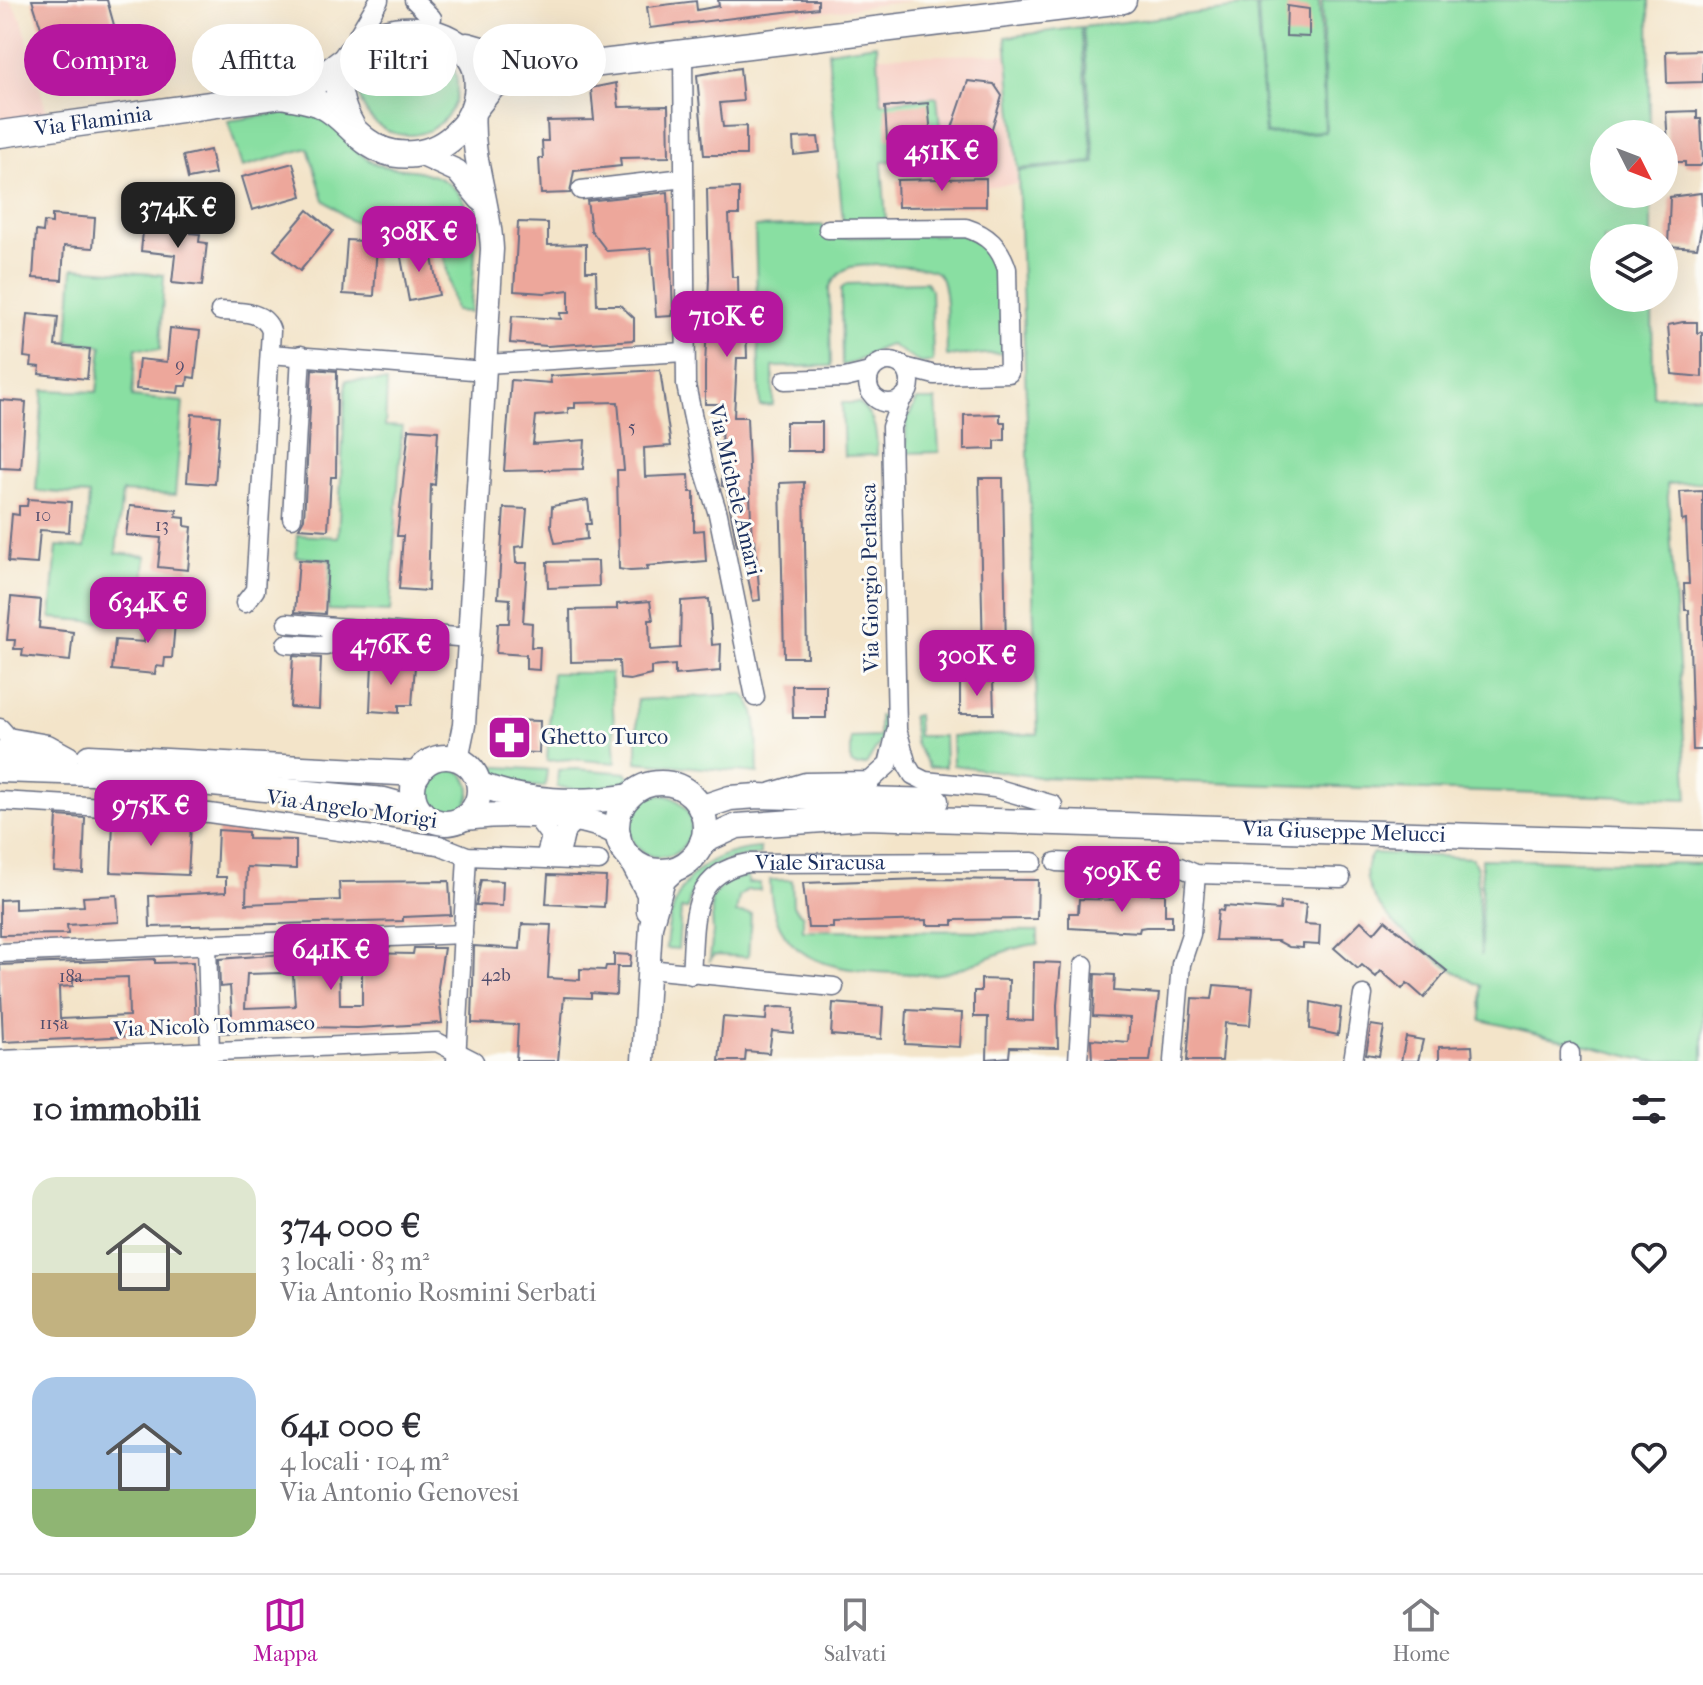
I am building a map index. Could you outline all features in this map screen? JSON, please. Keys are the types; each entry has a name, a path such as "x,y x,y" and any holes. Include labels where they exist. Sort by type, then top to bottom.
{"main road":[{"path":"467,46 502,56 565,51 1006,0"},
{"path":"340,74 338,95 352,127 378,149 404,155 420,154 452,139 492,86 518,73 1123,0"},
{"path":"374,24 381,19 423,9 446,26 467,46 478,76 474,109"},
{"name":"Via Flaminia","path":"0,134 275,96"},
{"name":"Via Flaminia","path":"286,96 323,105 352,127"},
{"path":"0,753 418,774"},
{"path":"420,810 413,792 418,774 431,761 457,759 471,769 479,784 478,799 464,818"},
{"path":"0,770 92,773 384,800 420,810 440,823 493,814 576,820 605,826 650,869 677,868 692,857 702,842 705,825 700,808 681,788 664,783 646,786 630,796 607,800 515,796 479,784"},
{"path":"622,844 618,818 630,796"},
{"name":"Via Giuseppe Melucci","path":"700,808 730,798 758,796 1703,827"},
{"name":"Via Giuseppe Melucci","path":"702,842 737,826 866,817 1703,843"}],"street":[{"path":"365,24 379,0"},
{"name":"Via Michele Amari","path":"683,53 684,352 694,426 718,514 755,697"},
{"path":"457,759 464,725 492,249 491,226 474,157 474,109"},
{"path":"420,154 457,171 485,206"},
{"path":"581,190 684,178"},
{"path":"828,229 966,228 982,233 995,244 1007,269 1009,373 935,375 888,361 872,387"},
{"path":"220,311 263,318 271,331 255,590 245,603"},
{"path":"270,354 485,368 684,352"},
{"path":"292,518 301,355"},
{"path":"904,367 909,376 905,393"},
{"path":"785,380 845,378 872,387 887,403 935,375"},
{"name":"Via Giorgio Perlasca","path":"872,387 891,427"},
{"name":"Via Giorgio Perlasca","path":"905,393 891,427 897,728 907,765 913,775 925,781 995,788 1053,805"},
{"path":"287,623 469,638"},
{"path":"286,644 326,646 338,629"},
{"path":"0,728 8,737 48,744 70,756"},
{"name":"Via Giorgio Perlasca","path":"758,796 805,782 870,781 881,775 888,765 897,728"},
{"name":"Via Angelo Morigi","path":"0,801 209,813 444,846 467,856 599,861"},
{"path":"536,817 551,837 552,858"},
{"path":"552,858 566,830 576,820"},
{"path":"622,844 648,894 651,926 643,1061"},
{"path":"462,1058 467,856"},
{"name":"Viale Siracusa","path":"691,975 699,898 708,881 731,866 748,863 1033,862"},
{"path":"1056,862 1180,867 1196,874 1341,878"},
{"path":"651,926 664,880 677,868"},
{"path":"1173,1061 1181,964 1191,934 1196,874"},
{"path":"0,953 463,934"},
{"path":"207,944 210,1050"},
{"path":"1078,1061 1084,965"},
{"path":"648,969 834,987"},
{"path":"1353,1061 1363,995"},
{"name":"Via Nicolò Tommaseo","path":"0,1060 210,1050 242,1055 437,1042 462,1058"}],"shaded area":[{"path":"10,0 24,28 24,96 42,96 48,118 0,124 0,1"},
{"path":"802,0 916,0 802,15"},
{"path":"1006,54 1017,184 918,193 915,160 924,159 941,138 938,96 882,102 878,56"}],"green space":[{"path":"1319,0 1325,131 1266,134 1258,6"},
{"path":"1322,0 1649,0 1650,120 1590,120 1590,208 1651,208 1651,224 1590,224 1590,312 1652,312 1653,396 1703,395 1703,482 1667,484 1688,799 1039,777 953,765 952,736 1038,734 1018,171 1095,163 1083,27 1256,6 1265,135 1326,132"},
{"path":"1081,27 1093,162 1018,169 1006,37"},
{"path":"877,44 881,103 937,97 941,138 923,158 882,162 886,223 843,222 828,51"},
{"path":"360,96 456,96 449,113 435,127 408,135 381,127 363,105"},
{"path":"280,113 311,116 325,121 368,160 386,167 422,172 444,180 459,193 469,210 475,249 470,312 455,311 439,231 390,240 390,223 351,221 324,200 308,148 242,167 228,121"},
{"path":"823,225 825,238 963,234 990,250 1002,272 1004,353 947,356 945,292 940,276 935,272 898,266 851,267 838,275 829,288 831,366 773,367 773,405 760,406 755,227"},
{"path":"73,268 164,275 160,350 136,348 132,397 183,402 175,495 122,492 116,553 146,556 141,625 51,618 57,546 85,548 89,495 36,491 43,390 97,392 102,346 68,341"},
{"path":"926,282 931,290 933,362 920,363 891,345 842,365 841,289 847,284"},
{"path":"346,380 387,382 385,426 402,427 390,612 328,610 331,560 296,557 297,535 338,537"},
{"path":"917,400 936,400 939,452 906,453 906,422"},
{"path":"842,403 859,403 869,414 876,433 877,455 844,456"},
{"path":"552,673 611,673 616,763 571,759 547,761"},
{"path":"742,694 753,708 758,773 637,762 637,700"},
{"path":"917,715 918,736 944,736 945,767 929,767 915,743 912,716"},
{"path":"879,716 884,716 885,734 866,765 855,766 851,763 851,738 879,737"},
{"path":"483,766 547,770 545,787 503,781"},
{"path":"447,768 463,775 470,791 463,807 447,814 431,807 424,791 431,775"},
{"path":"558,770 627,773 631,782 586,790 557,787"},
{"path":"654,795 666,795 682,804 689,814 689,838 682,848 666,857 654,857 634,843 629,832 629,820 643,800"},
{"path":"760,848 760,855 723,862 703,874 691,895 688,909 681,909 678,949 666,948 674,907 691,877 719,857"},
{"path":"1373,853 1472,858 1477,868 1481,956 1482,859 1703,864 1703,1061 1649,1061 1481,1020 1481,986 1422,948 1383,910 1371,890 1366,871"},
{"path":"748,876 748,883 760,883 760,890 747,890 739,897 736,913 751,914 748,957 714,955 710,960 713,931 711,899 725,882"},
{"path":"770,880 792,880 793,906 803,916 803,930 1038,931 1038,944 938,974 870,971 826,963 792,944 780,928 773,907"}],"building":[{"path":"32,0 107,0 114,24 40,24"},
{"path":"718,0 818,0 818,8 650,28 647,7 696,1 697,10 719,6"},
{"path":"1287,6 1309,9 1309,37 1286,36"},
{"path":"1703,50 1703,82 1667,83 1666,51"},
{"path":"740,68 743,101 720,103 723,127 746,126 746,155 704,155 697,75"},
{"path":"968,81 994,84 1002,96 984,154 949,157 949,137"},
{"path":"616,83 619,107 668,106 669,157 620,158 621,166 574,171 570,193 541,194 539,158 543,158 542,141 548,141 547,121 594,120 592,96 606,96 606,85"},
{"path":"928,103 931,135 887,139 885,107"},
{"path":"1697,111 1697,119 1701,119 1703,163 1700,166 1685,166 1685,162 1678,162 1678,120 1666,120 1666,112"},
{"path":"818,137 820,152 794,155 793,138"},
{"path":"210,150 215,174 188,179 183,156"},
{"path":"293,163 302,196 252,210 242,177"},
{"path":"986,178 986,206 898,207 897,180"},
{"path":"739,188 739,215 729,215 732,277 738,277 739,327 746,327 747,358 737,358 734,417 747,417 752,545 737,546 726,487 722,486 721,404 705,404 705,367 709,278 707,189"},
{"path":"668,192 673,312 672,316 656,317 651,248 607,251 591,230 587,201"},
{"path":"1701,193 1703,221 1697,248 1678,247 1678,224 1669,224 1670,208 1678,208 1678,196"},
{"path":"308,210 333,231 300,271 274,250"},
{"path":"52,215 95,218 93,248 64,246 62,280 33,278 36,231 43,232 44,222 52,223"},
{"path":"144,222 191,226 191,233 200,234 199,242 207,243 202,286 172,283 175,255 141,251"},
{"path":"518,222 548,223 548,245 586,244 586,271 596,271 597,305 620,305 634,318 634,340 547,346 510,343 512,316 561,319 560,313 569,313 569,290 545,293 514,291"},
{"path":"347,240 377,242 374,296 343,294"},
{"path":"430,247 439,295 409,301 400,252"},
{"path":"28,314 58,317 55,346 90,349 87,379 39,374 40,367 31,366 32,358 24,357"},
{"path":"1697,322 1697,333 1702,332 1702,377 1672,374 1668,325"},
{"path":"170,328 200,331 195,378 188,377 187,386 179,386 178,393 136,389 139,359 167,362"},
{"path":"312,369 337,371 336,477 331,477 328,530 299,528 304,519"},
{"path":"660,370 671,446 644,448 645,477 689,475 690,492 694,492 694,531 704,530 706,561 647,566 648,570 630,571 619,569 617,470 624,470 618,402 575,403 575,408 568,408 568,413 536,416 533,444 585,440 583,469 504,471 511,380 551,383 550,376"},
{"path":"0,400 26,402 21,469 0,468"},
{"path":"192,414 220,416 215,484 187,482"},
{"path":"1000,414 1000,422 1005,422 1005,440 995,441 995,449 964,450 964,415"},
{"path":"786,422 822,422 822,451 786,451"},
{"path":"409,429 438,431 435,485 431,484 428,591 399,589 403,536 397,536"},
{"path":"979,478 1003,478 1006,652 983,653"},
{"path":"804,482 807,657 784,657 780,483"},
{"path":"1703,491 1703,750 1693,750 1689,610 1685,610 1684,584 1689,584 1686,520 1682,521 1680,492"},
{"path":"28,499 71,502 69,532 40,530 37,564 8,562 12,514 19,515 19,506 27,506"},
{"path":"588,500 591,524 586,524 587,539 555,543 551,526 552,506"},
{"path":"130,506 177,510 176,517 185,518 185,526 192,527 188,570 158,567 161,538 126,535"},
{"path":"504,508 527,509 524,546 515,547 516,563 527,563 523,622 532,623 531,647 540,647 539,670 526,669 526,655 496,653 498,623 509,623 510,599 498,598"},
{"path":"755,539 760,600 753,601 746,569"},
{"path":"299,560 328,562 325,614 295,612"},
{"path":"598,561 599,586 548,588 547,562"},
{"path":"11,597 41,600 39,628 73,632 70,661 22,656 23,649 14,649 15,640 7,640"},
{"path":"709,599 712,645 721,644 720,671 675,675 675,665 651,667 651,675 630,680 620,679 619,661 571,662 570,610 617,609 617,604 650,601 653,620 649,620 650,650 680,648 681,601"},
{"path":"147,608 176,611 172,658 165,658 164,667 156,666 155,674 112,670 115,640 144,642"},
{"path":"293,656 321,658 319,709 290,707"},
{"path":"372,664 415,666 412,705 399,705 399,713 370,711"},
{"path":"993,681 994,714 960,714 960,682"},
{"path":"792,685 826,685 826,718 793,718"},
{"path":"508,720 540,721 539,753 506,752"},
{"path":"57,816 85,818 83,873 54,871"},
{"path":"113,822 191,825 188,875 111,872"},
{"path":"218,830 248,832 248,839 296,840 296,869 247,867 246,904 340,900 339,882 449,881 451,915 403,917 403,921 150,927 149,896 226,892 226,877 216,877"},
{"path":"548,875 606,877 604,907 546,904"},
{"path":"924,879 1038,880 1037,919 953,920 953,925 927,925 927,920 833,923 833,928 808,928 803,883"},
{"path":"481,880 503,881 502,906 476,905"},
{"path":"1124,893 1165,894 1165,915 1172,915 1172,927 1146,927 1140,928 1139,932 1069,928 1069,913 1078,913 1079,899 1124,900"},
{"path":"117,895 119,922 67,925 68,934 0,935 0,900 15,899 15,909 84,906 83,897"},
{"path":"1281,902 1306,904 1304,924 1320,925 1319,945 1303,944 1303,948 1289,947 1278,941 1215,940 1218,910 1223,911 1224,906 1280,910"},
{"path":"1385,920 1447,971 1424,998 1407,983 1402,989 1381,971 1376,977 1362,965 1358,969 1334,948 1361,921 1374,933"},
{"path":"522,924 551,925 548,978 580,980 580,969 605,970 606,966 614,966 614,954 631,955 630,967 617,967 616,995 591,993 591,998 564,997 558,1061 516,1061 518,1025 472,1023 474,946 520,949"},
{"path":"414,948 444,948 438,987 442,1023 222,1033 222,1015 232,1014 230,986 220,987 219,959 297,953 297,957 339,956 340,1005 362,1005 362,953 413,954","holes":["247,974 293,975 295,1006 245,1008"]},
{"path":"155,959 155,963 193,962 196,1026 155,1028 155,1035 3,1042 0,965","holes":["128,977 129,1016 60,1019 59,987 73,986 73,979"]},
{"path":"1034,962 1061,963 1057,1005 1058,1048 1010,1047 1009,1057 987,1059 988,1017 974,1017 974,991 981,991 981,979 1009,980 1008,1020 1033,1021"},
{"path":"1095,974 1115,975 1114,991 1159,994 1150,1061 1092,1061 1091,1039 1128,1042 1130,1018 1093,1016"},
{"path":"1214,985 1253,988 1250,1025 1225,1023 1222,1061 1187,1061 1192,998 1212,999"},
{"path":"1311,1002 1341,1008 1338,1035 1310,1029"},
{"path":"833,1003 883,1007 881,1039 831,1035"},
{"path":"767,1008 794,1008 793,1033 772,1031 769,1053 746,1051 745,1061 719,1061 723,1017 766,1020"},
{"path":"907,1010 962,1013 960,1047 905,1044"},
{"path":"1371,1025 1384,1027 1379,1056 1366,1054"},
{"path":"1406,1037 1423,1040 1418,1061 1401,1061"},
{"path":"1472,1046 1473,1061 1439,1061 1439,1047"}],"place":[{"name":"Ghetto Turco","path":"510,737"}]}
